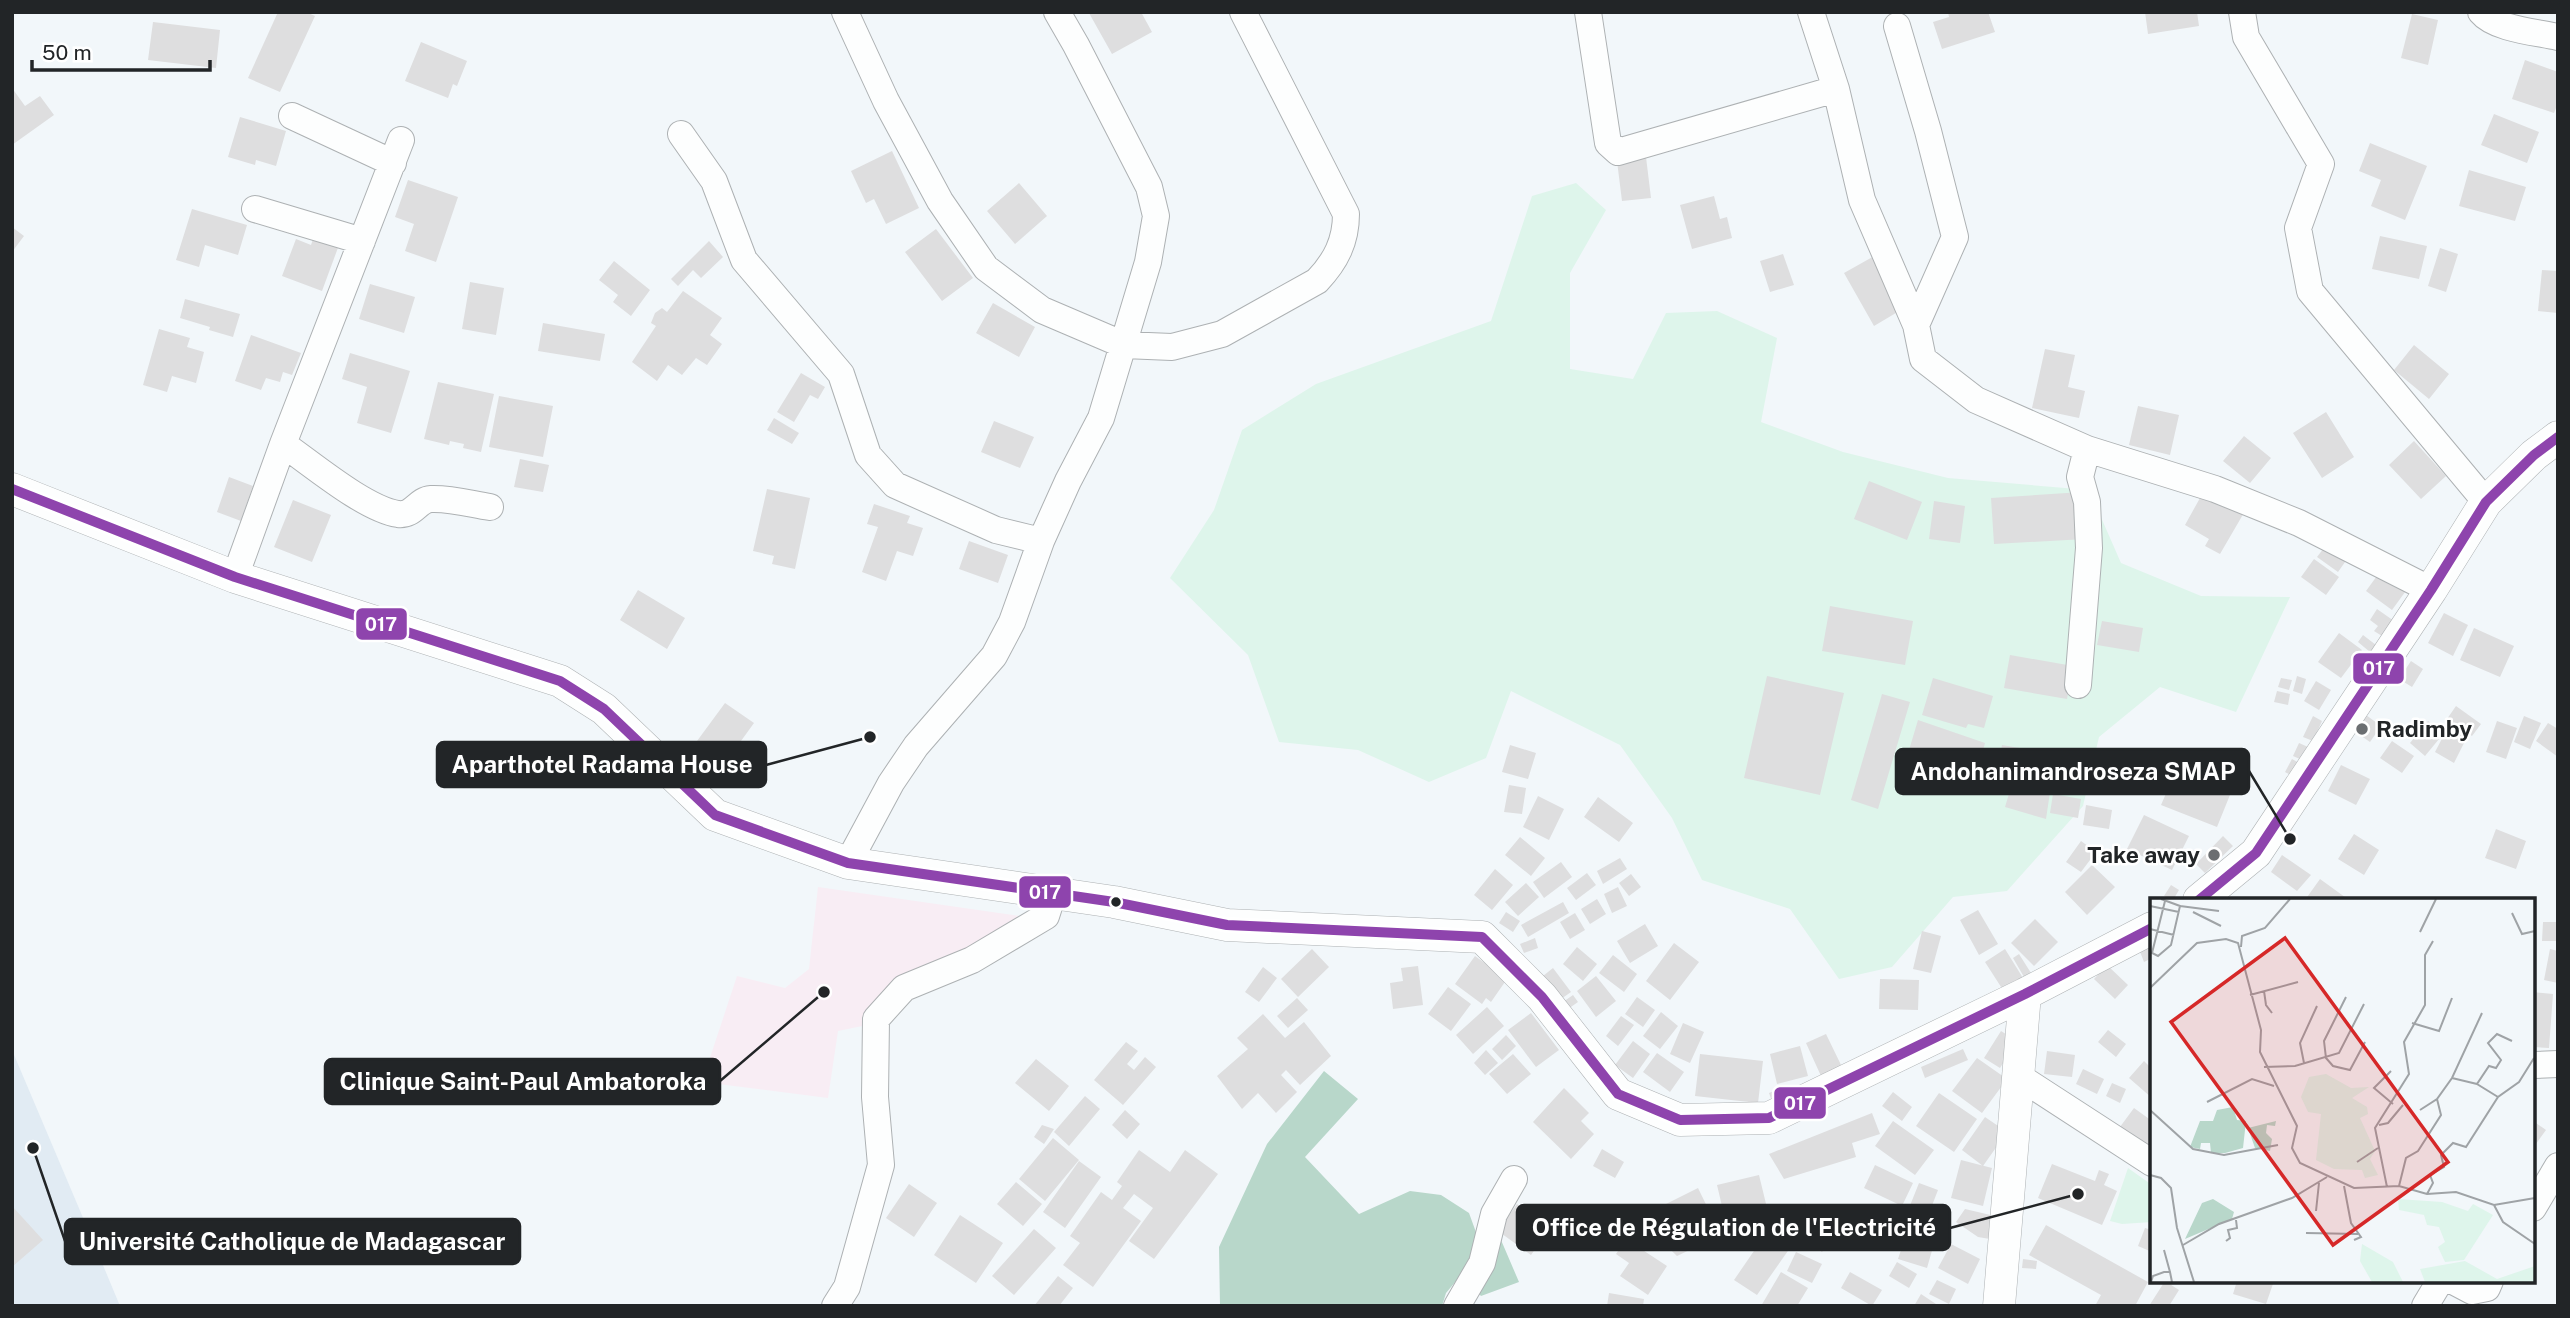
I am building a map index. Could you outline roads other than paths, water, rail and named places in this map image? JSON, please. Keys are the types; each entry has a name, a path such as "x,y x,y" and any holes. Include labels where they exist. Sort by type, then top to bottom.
{"street":[{"path":"845,12 886,101 940,201 986,268 1042,310 1124,345 1172,347 1222,334 1317,281 1329,268 1346,232 1346,214 1243,12"},
{"path":"848,863 891,783 916,746 994,656 1012,622 1041,541 1101,418 1148,262 1156,216 1149,187 1057,12"},
{"path":"1588,12 1608,143 1618,152 1836,89"},
{"path":"1811,12 1836,89 1862,200 1916,325 1923,359 1976,400 2087,449 2215,489 2299,523 2431,590"},
{"path":"2242,12 2246,37 2320,164 2298,229 2310,291 2486,502"},
{"path":"2481,12 2497,24 2558,37"},
{"path":"1897,26 1955,237 1916,325"},
{"path":"235,577 283,444 397,151 292,116"},
{"path":"681,134 714,181 744,260 841,374 868,455 895,485 996,530 1041,541"},
{"path":"255,209 362,241"},
{"path":"2201,898 2256,853 2431,590 2486,502 2534,455 2558,436"},
{"path":"283,444 372,505 397,513 411,512 422,501 432,499 490,507"},
{"path":"2078,685 2088,548 2087,502 2080,477 2087,449"},
{"path":"12,489 235,577 560,681 604,709 715,815 848,863 1114,902 1227,925 1482,937 1542,997 1618,1094 1680,1120 1769,1118 2025,994 2150,929"},
{"path":"835,1306 847,1287 881,1165 875,1097 876,1019 904,988 972,960 1046,916 1053,894"},
{"path":"2000,1306 2025,994"},
{"path":"2535,1065 2558,1064"},
{"path":"2018,1076 2150,1162"},
{"path":"2535,1205 2558,1166"},
{"path":"1457,1306 1482,1263 1494,1214 1514,1179"},
{"path":"2426,1306 2439,1283"},
{"path":"2457,1283 2472,1291 2487,1288 2489,1283"}],"place":[{"name":"Radimby","path":"2362,729"},
{"name":"Aparthotel Radama House","path":"870,737"},
{"name":"Andohanimandroseza SMAP","path":"2290,839"},
{"name":"Take away","path":"2214,855"},
{"name":"Clinique Saint-Paul Ambatoroka","path":"824,992"},
{"name":"Université Catholique de Madagascar","path":"33,1148"},
{"name":"Office de Régulation de l'Electricité","path":"2078,1194"}]}
